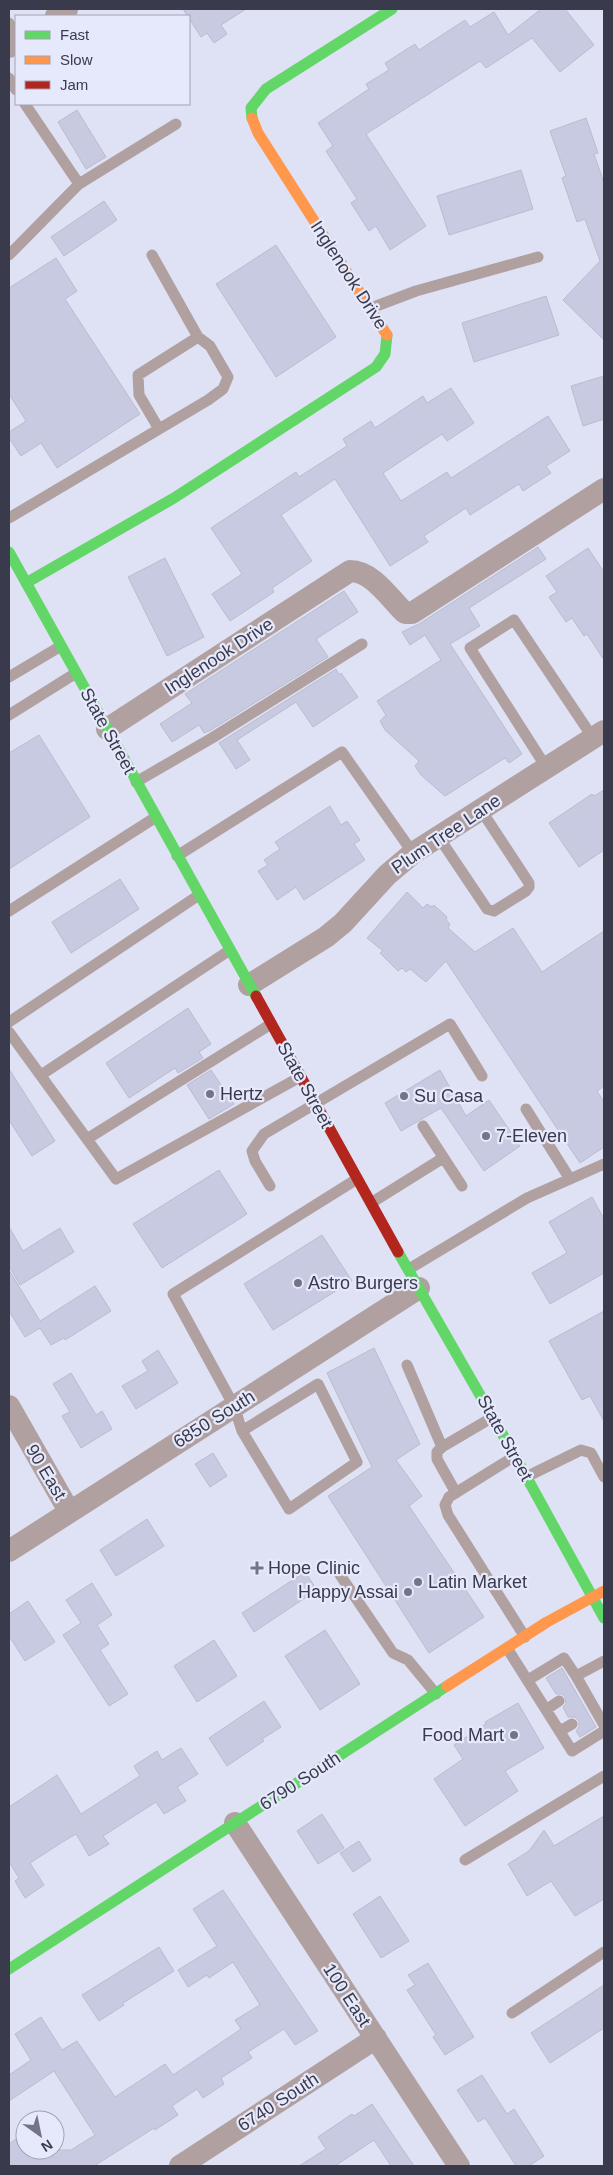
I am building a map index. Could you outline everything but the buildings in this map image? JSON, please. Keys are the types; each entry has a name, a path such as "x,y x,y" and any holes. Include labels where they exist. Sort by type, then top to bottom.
{"street":[{"name":"Inglenook Drive","path":"24,578 174,498 376,367 386,354 388,336 258,133 252,120 251,108 266,89 392,9"},
{"name":"Inglenook Drive","path":"107,729 350,571 357,571 367,577 406,614 412,613 604,489"},
{"name":"State Street","path":"9,552 357,1180 515,1456 604,1618"},
{"name":"Plum Tree Lane","path":"249,985 326,937 343,923 386,875 413,853 599,734"},
{"name":"6850 South","path":"9,1550 234,1406 414,1279"},
{"name":"90 East","path":"9,1406 69,1511"},
{"name":"6790 South","path":"9,1969 507,1648 604,1591"},
{"name":"100 East","path":"236,1823 459,2166"},
{"name":"6740 South","path":"180,2166 376,2038"}],"lane":[{"path":"27,105 79,184"},
{"path":"9,255 79,184 176,124"},
{"path":"9,518 208,400 223,389 228,377 210,346 198,336 152,255"},
{"path":"371,308 416,291 538,257"},
{"path":"159,429 139,395 138,375 198,336"},
{"path":"9,581 24,578"},
{"path":"546,767 470,648 514,620 599,734"},
{"path":"136,782 212,738 362,644"},
{"path":"9,677 61,646"},
{"path":"9,715 76,673"},
{"path":"178,856 342,752 413,853"},
{"path":"438,836 487,909 494,912 526,891 529,883 481,810"},
{"path":"9,911 156,816"},
{"path":"9,1022 199,895"},
{"path":"41,1076 230,950"},
{"path":"87,1139 270,1024"},
{"path":"270,1186 255,1161 252,1151 264,1134 450,1024 482,1076"},
{"path":"9,1032 116,1179 300,1077"},
{"path":"526,1109 570,1179"},
{"path":"423,1126 462,1186"},
{"path":"370,1202 443,1158"},
{"path":"414,1279 527,1198 604,1164"},
{"path":"242,1431 318,1384 357,1462 289,1509 242,1431 234,1406 173,1294 357,1180"},
{"path":"407,1365 442,1447"},
{"path":"456,1493 437,1459 437,1452 442,1447 493,1417"},
{"path":"526,1477 581,1450 591,1453 604,1477"},
{"path":"515,1456 449,1497 445,1505 448,1515 525,1637"},
{"path":"334,1566 393,1653 408,1660 436,1694"},
{"path":"507,1648 572,1750 600,1720 581,1690 576,1676 564,1658 528,1680"},
{"path":"576,1676 604,1661"},
{"path":"546,1708 559,1701"},
{"path":"560,1731 572,1724"},
{"path":"465,1860 604,1776"},
{"path":"512,2013 604,1952"}],"traffic: fast":[{"path":"252,118 251,108 266,89 392,9"},
{"path":"26,583 174,498 376,367 385,354 387,335"},
{"path":"9,552 256,996"},
{"path":"398,1252 515,1456 604,1618"},
{"path":"9,1969 447,1686"}],"traffic: slow":[{"path":"252,118 258,133 387,335"},
{"path":"447,1686 547,1622 604,1591"}],"traffic: jam":[{"path":"256,996 398,1252"}],"place":[{"name":"Hertz","path":"210,1094"},
{"name":"Su Casa","path":"404,1096"},
{"name":"7-Eleven","path":"486,1136"},
{"name":"Astro Burgers","path":"298,1283"},
{"name":"Hope Clinic","path":"257,1568"},
{"name":"Latin Market","path":"418,1582"},
{"name":"Happy Assai","path":"408,1592"},
{"name":"Food Mart","path":"514,1735"}]}
